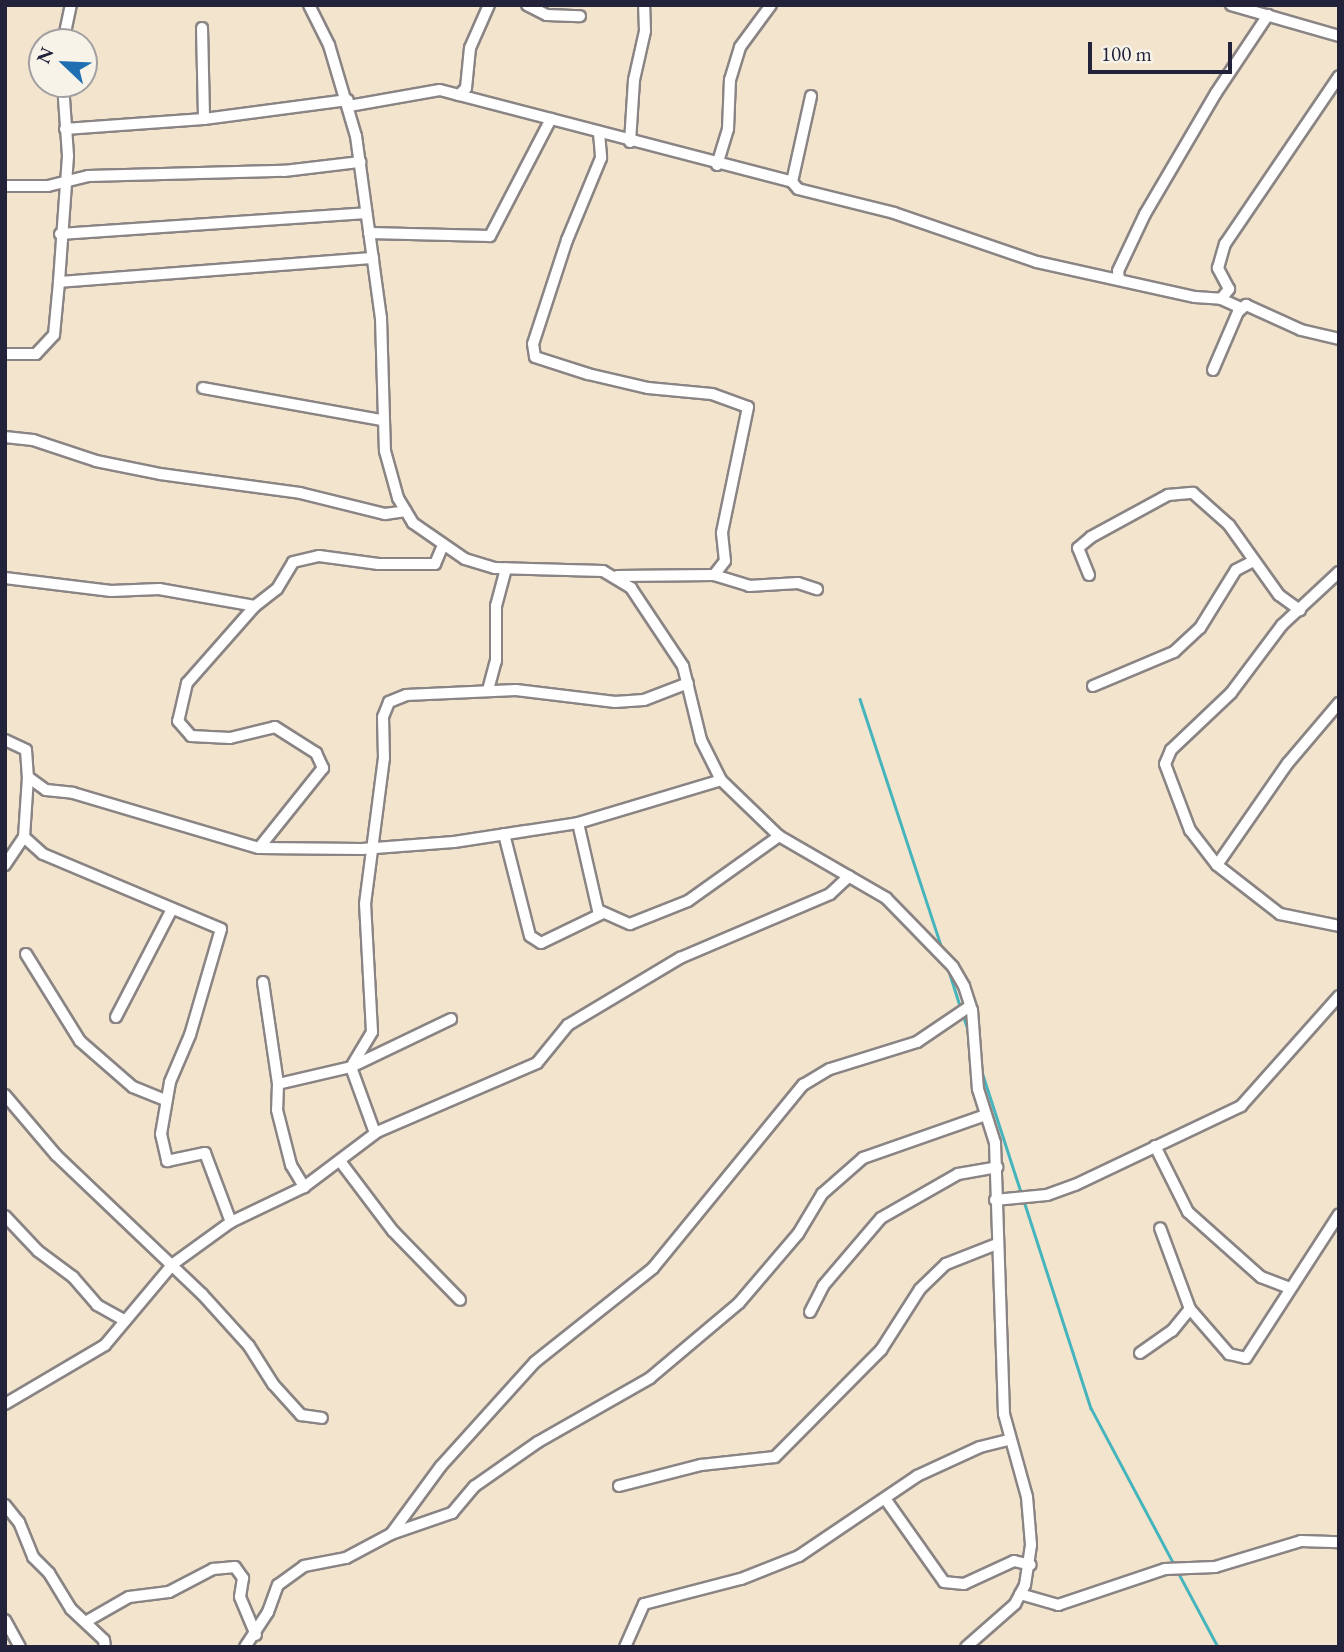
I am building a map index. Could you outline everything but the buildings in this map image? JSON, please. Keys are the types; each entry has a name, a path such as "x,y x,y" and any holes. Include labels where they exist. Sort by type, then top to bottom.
{"street":[{"path":"66,28 71,5"},
{"path":"309,5 349,103 360,162 381,318 381,420 389,477 413,523 465,559 506,568 603,571 617,576 714,575 749,586 797,583 817,589"},
{"path":"459,95 466,88 470,48 489,5"},
{"path":"527,5 547,15 580,16"},
{"path":"630,142 634,80 645,31 644,5"},
{"path":"717,165 727,129 730,79 740,47 771,5"},
{"path":"1231,5 1339,36"},
{"path":"1119,279 1118,271 1145,214 1216,93 1268,15"},
{"path":"202,28 204,119"},
{"path":"1222,299 1229,289 1218,268 1224,244 1270,183 1297,134 1339,76"},
{"path":"65,129 204,119 440,90 717,165 792,182 798,189 894,213 1037,262 1222,299 1241,308"},
{"path":"792,182 811,96"},
{"path":"5,354 36,354 54,335 65,181 64,98"},
{"path":"369,233 490,236 551,119"},
{"path":"599,133 601,158 567,240 533,350 541,361 587,374 648,388 712,394 748,407 722,533 725,561 714,575"},
{"path":"5,186 113,175 284,171 360,162"},
{"path":"60,234 366,213"},
{"path":"59,282 373,258"},
{"path":"1213,370 1241,308 1246,305 1301,330 1339,338"},
{"path":"203,388 381,420"},
{"path":"5,437 33,440 96,461 160,474 300,494 385,514 406,511"},
{"path":"1089,575 1080,546 1178,493 1197,494 1229,525 1252,562 1279,595 1300,610"},
{"path":"258,848 323,768 316,753 275,727 230,738 191,736 178,721 187,683 255,606 277,589 293,562 319,556 378,564 435,564 443,545"},
{"path":"1093,686 1174,652 1200,628 1236,570 1252,562"},
{"path":"488,690 496,661 496,607 506,568"},
{"path":"1339,572 1282,625 1231,693 1171,750 1165,764 1189,830 1217,865 1280,914 1339,926"},
{"path":"617,576 631,588 683,666 701,740 721,780 779,836 886,898 953,967 970,1006 978,1089 995,1143 995,1200 1008,1440 1031,1517 1031,1565 1020,1594 1000,1620 966,1647"},
{"path":"5,578 111,591 159,589 255,606"},
{"path":"351,1067 372,1032 365,904 384,758 383,717 389,702 405,695 537,690 615,702 644,700 688,684"},
{"path":"1217,865 1288,763 1339,703"},
{"path":"5,740 26,750 28,776 24,837 5,865"},
{"path":"28,776 46,790 73,793 258,848 374,848 504,834 578,823 721,780"},
{"path":"578,823 598,910 630,924 653,917 730,875 779,836"},
{"path":"504,834 530,936 541,943 603,913"},
{"path":"24,837 43,854 221,929 165,1100 161,1134 167,1161 205,1153 232,1222"},
{"path":"5,1404 97,1351 122,1319 173,1264 232,1222 304,1186 375,1133 537,1063 568,1026 680,958 806,901 830,894 849,876"},
{"path":"116,1017 172,909"},
{"path":"26,954 80,1041 133,1087 165,1100"},
{"path":"263,982 278,1084 282,1134 291,1165 304,1186"},
{"path":"995,1200 1047,1195 1241,1106 1339,996"},
{"path":"391,1534 441,1466 535,1362 653,1268 803,1085 830,1069 917,1042 970,1006"},
{"path":"278,1084 351,1067 451,1020"},
{"path":"351,1067 375,1133"},
{"path":"5,1095 56,1154 173,1264 249,1346 273,1384 301,1415 322,1419"},
{"path":"246,1647 256,1635 278,1585 304,1566 346,1558 391,1534 452,1513 475,1486 538,1442 650,1378 739,1303 798,1234 822,1194 863,1158 892,1144 960,1127 986,1115"},
{"path":"1155,1146 1188,1212 1261,1277 1289,1288"},
{"path":"340,1161 393,1231 460,1300"},
{"path":"810,1312 823,1286 881,1218 958,1174 997,1167"},
{"path":"1160,1228 1190,1309 1229,1354 1241,1360 1252,1353 1289,1288 1339,1214"},
{"path":"5,1216 38,1251 73,1277 97,1305 122,1319"},
{"path":"619,1486 701,1465 775,1457 881,1350 909,1304 937,1272 965,1255 997,1244"},
{"path":"1140,1353 1172,1331 1190,1309"},
{"path":"625,1647 644,1604 741,1579 799,1556 886,1500 917,1476 979,1447 1008,1440"},
{"path":"886,1500 944,1582 964,1584 1014,1561 1031,1565"},
{"path":"5,1505 19,1522 33,1557 49,1573 71,1609 87,1621 104,1640 105,1647"},
{"path":"1020,1594 1058,1605 1165,1569 1215,1567 1301,1541 1339,1542"},
{"path":"87,1621 129,1597 169,1592 212,1569 234,1567 243,1578 240,1597 256,1635"},
{"path":"5,1620 20,1647"}],"waterway":[{"path":"860,699 942,949"},
{"path":"948,968 961,1009"},
{"path":"963,1015 969,1032"},
{"path":"982,1072 1022,1195"},
{"path":"1024,1201 1091,1408 1175,1566"},
{"path":"1178,1572 1218,1647"}]}
